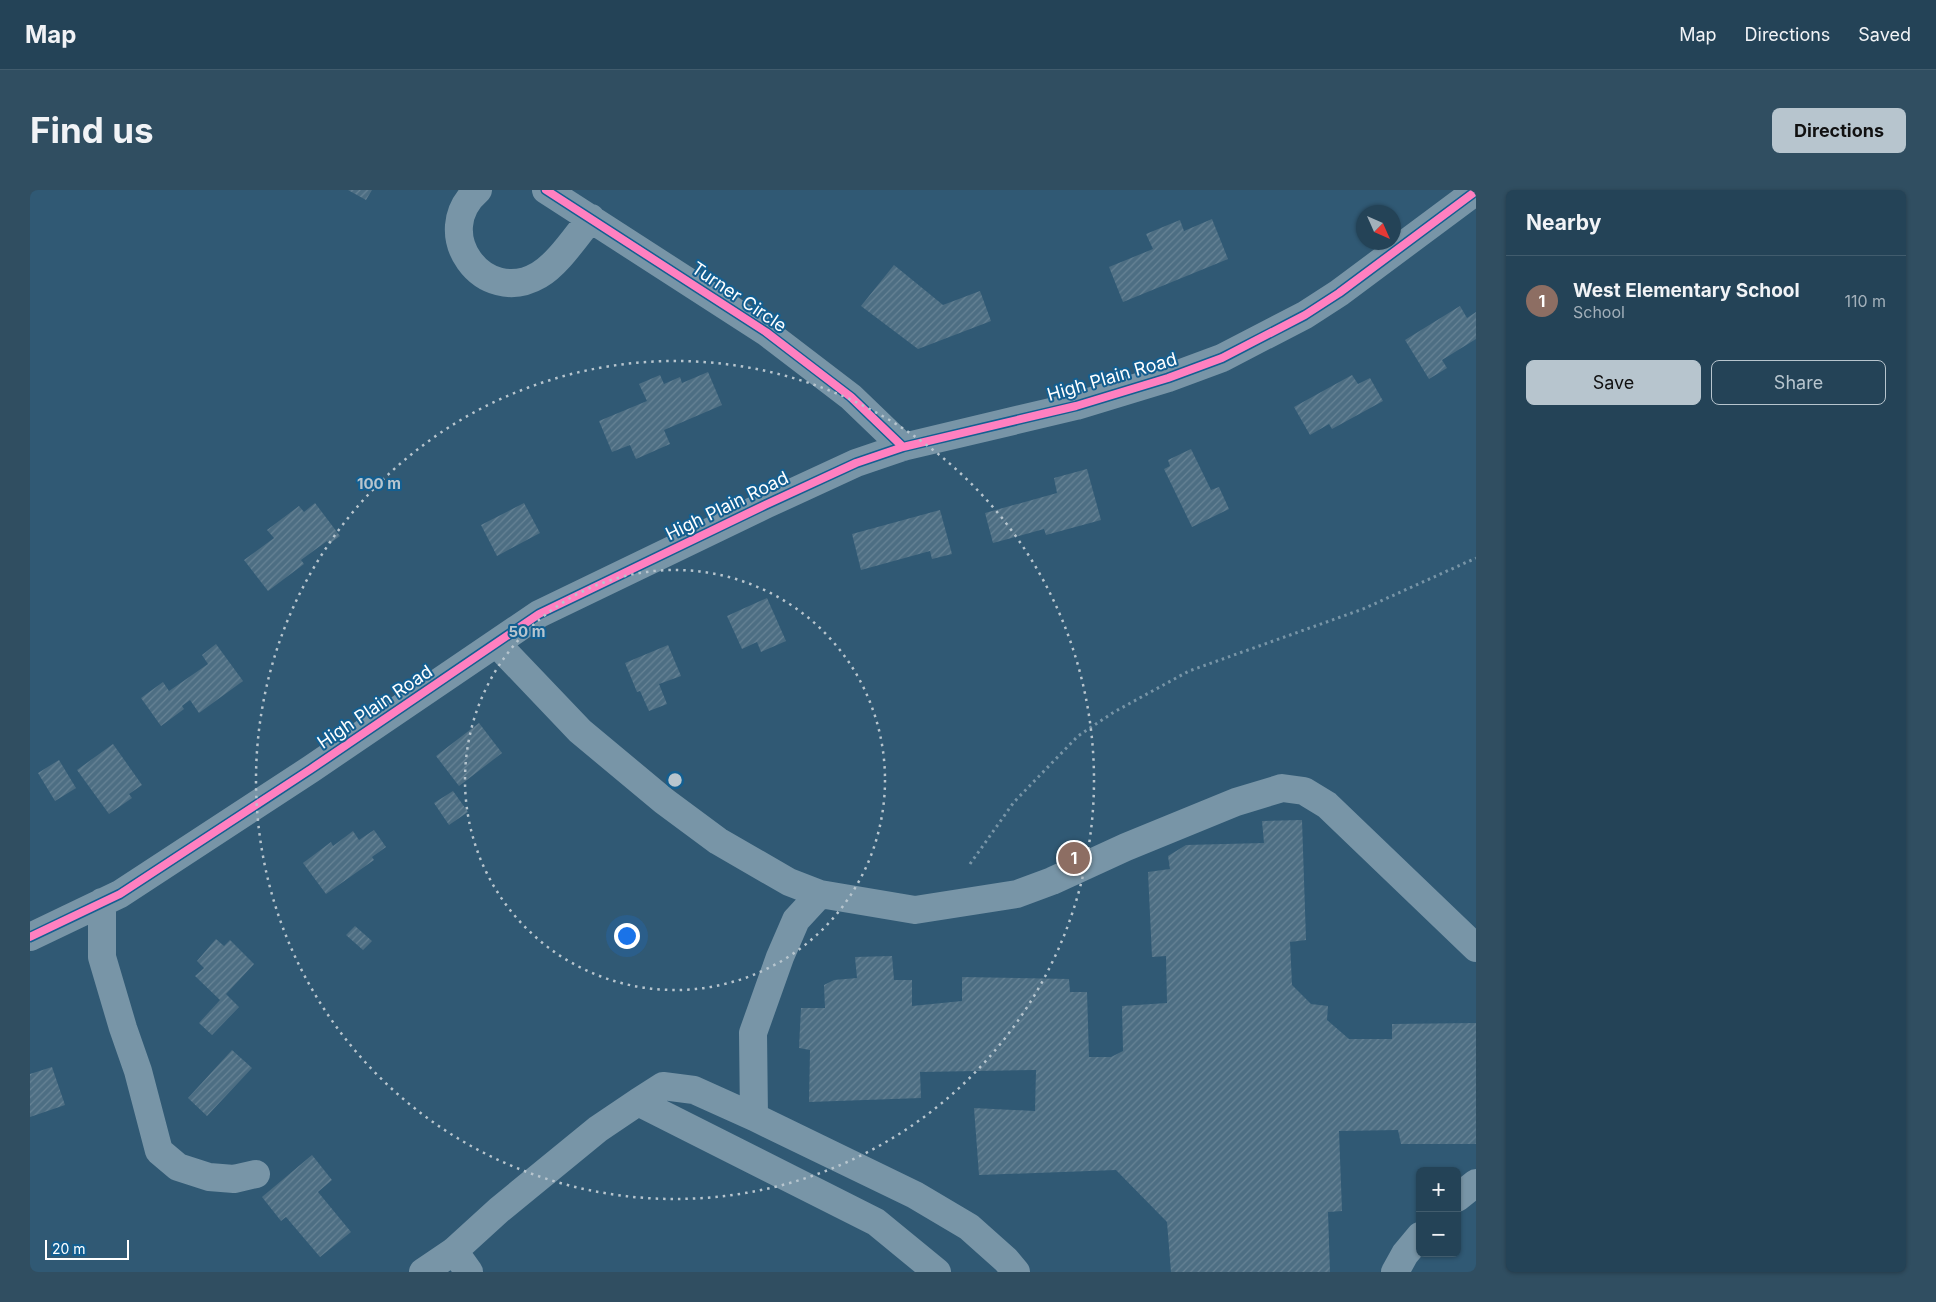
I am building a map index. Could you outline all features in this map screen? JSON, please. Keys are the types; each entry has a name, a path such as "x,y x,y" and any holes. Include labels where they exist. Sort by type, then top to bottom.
{"street":[{"path":"478,190 467,203 462,213 459,234 461,245 468,260 479,272 498,282 509,284 540,275 549,268 591,218"},
{"name":"Turner Circle","path":"546,190 732,309 789,349 851,397 903,447"},
{"name":"High Plain Road","path":"30,937 136,883 497,644 539,614 810,483 856,463 903,447 1076,406 1168,378 1222,358 1297,319 1339,294 1476,191"},
{"path":"497,644 580,731 664,801 718,841 789,882 820,894 916,910 1017,894 1052,881 1126,847 1236,802 1282,788 1304,791 1327,805 1476,948"},
{"path":"754,1117 753,1033 780,957 796,920 820,894"},
{"path":"102,902 102,957 138,1071 159,1151 178,1167 209,1178 234,1179 256,1174"},
{"path":"423,1272 462,1262 499,1210 598,1129 663,1086 694,1090 915,1195 969,1227 1006,1260 1016,1272"},
{"path":"638,1102 876,1222 937,1272"},
{"path":"1461,1195 1476,1183"},
{"path":"1395,1272 1405,1254 1416,1241"}],"path":[{"path":"970,864 1020,795 1078,736 1114,712 1189,671 1363,609 1476,558"}],"building":[{"path":"348,190 372,190 366,200"},
{"path":"1212,219 1228,259 1123,302 1109,267 1153,249 1146,234 1180,220 1184,231"},
{"path":"894,265 943,305 980,291 991,321 918,349 861,306"},
{"path":"1460,306 1467,318 1476,312 1476,339 1442,360 1447,368 1429,379 1405,340"},
{"path":"708,372 722,405 664,430 670,444 636,459 630,445 612,452 599,421 647,401 639,384 660,375 664,384 680,377 682,383"},
{"path":"1352,375 1358,384 1370,378 1383,401 1332,429 1329,424 1310,435 1294,407"},
{"path":"1191,449 1211,490 1219,487 1229,509 1192,527 1164,469 1170,466 1168,460"},
{"path":"1087,469 1101,520 1046,535 1044,529 993,543 985,513 1057,493 1054,478"},
{"path":"315,503 340,536 329,544 327,541 301,560 304,564 268,591 244,560 274,538 267,530 299,506 304,512"},
{"path":"524,503 540,533 497,556 481,525"},
{"path":"940,510 952,554 932,559 930,551 861,570 852,534"},
{"path":"767,598 786,641 761,652 757,642 742,649 727,616"},
{"path":"216,644 243,681 199,713 190,700 182,706 184,709 161,726 141,698 163,682 169,691 208,664 202,655"},
{"path":"668,645 681,676 659,684 667,704 649,711 640,691 637,692 625,663"},
{"path":"479,723 502,753 459,786 436,756"},
{"path":"113,744 142,785 129,794 132,798 109,814 77,770"},
{"path":"59,760 76,788 55,801 38,773"},
{"path":"453,791 468,812 449,825 434,803"},
{"path":"1302,820 1306,940 1290,942 1292,985 1311,1004 1328,1006 1327,1020 1349,1039 1392,1039 1392,1024 1476,1023 1476,1144 1401,1144 1398,1130 1339,1131 1342,1211 1328,1212 1330,1272 1171,1272 1167,1222 1116,1170 979,1175 974,1108 1035,1111 1036,1070 920,1072 921,1098 809,1102 810,1050 799,1048 801,1008 825,1008 824,985 834,980 857,978 855,957 892,956 894,980 912,980 912,1006 962,1001 962,977 1069,979 1070,992 1087,992 1089,1057 1111,1057 1123,1051 1122,1006 1167,1003 1166,956 1152,957 1148,872 1170,869 1168,856 1186,845 1264,843 1262,821"},
{"path":"374,830 386,847 372,857 374,860 326,894 303,863 331,842 333,846 353,831 359,840"},
{"path":"355,926 372,941 363,950 346,935"},
{"path":"216,939 224,946 230,940 254,964 226,994 239,1007 212,1035 199,1023 220,1000 195,976 204,968 197,961"},
{"path":"232,1050 252,1068 207,1116 188,1098"},
{"path":"52,1067 65,1105 30,1117 30,1074"},
{"path":"312,1155 332,1180 318,1192 351,1232 320,1257 286,1217 281,1221 262,1197"}],"cycle path":[{"path":"546,190 766,332 851,397 903,447"},
{"path":"30,937 120,894 311,769 539,614 856,463 903,447 1076,406 1168,378 1222,358 1305,315 1339,293 1476,191"}],"place":[{"name":"West Elementary School","path":"1074,858"}]}
